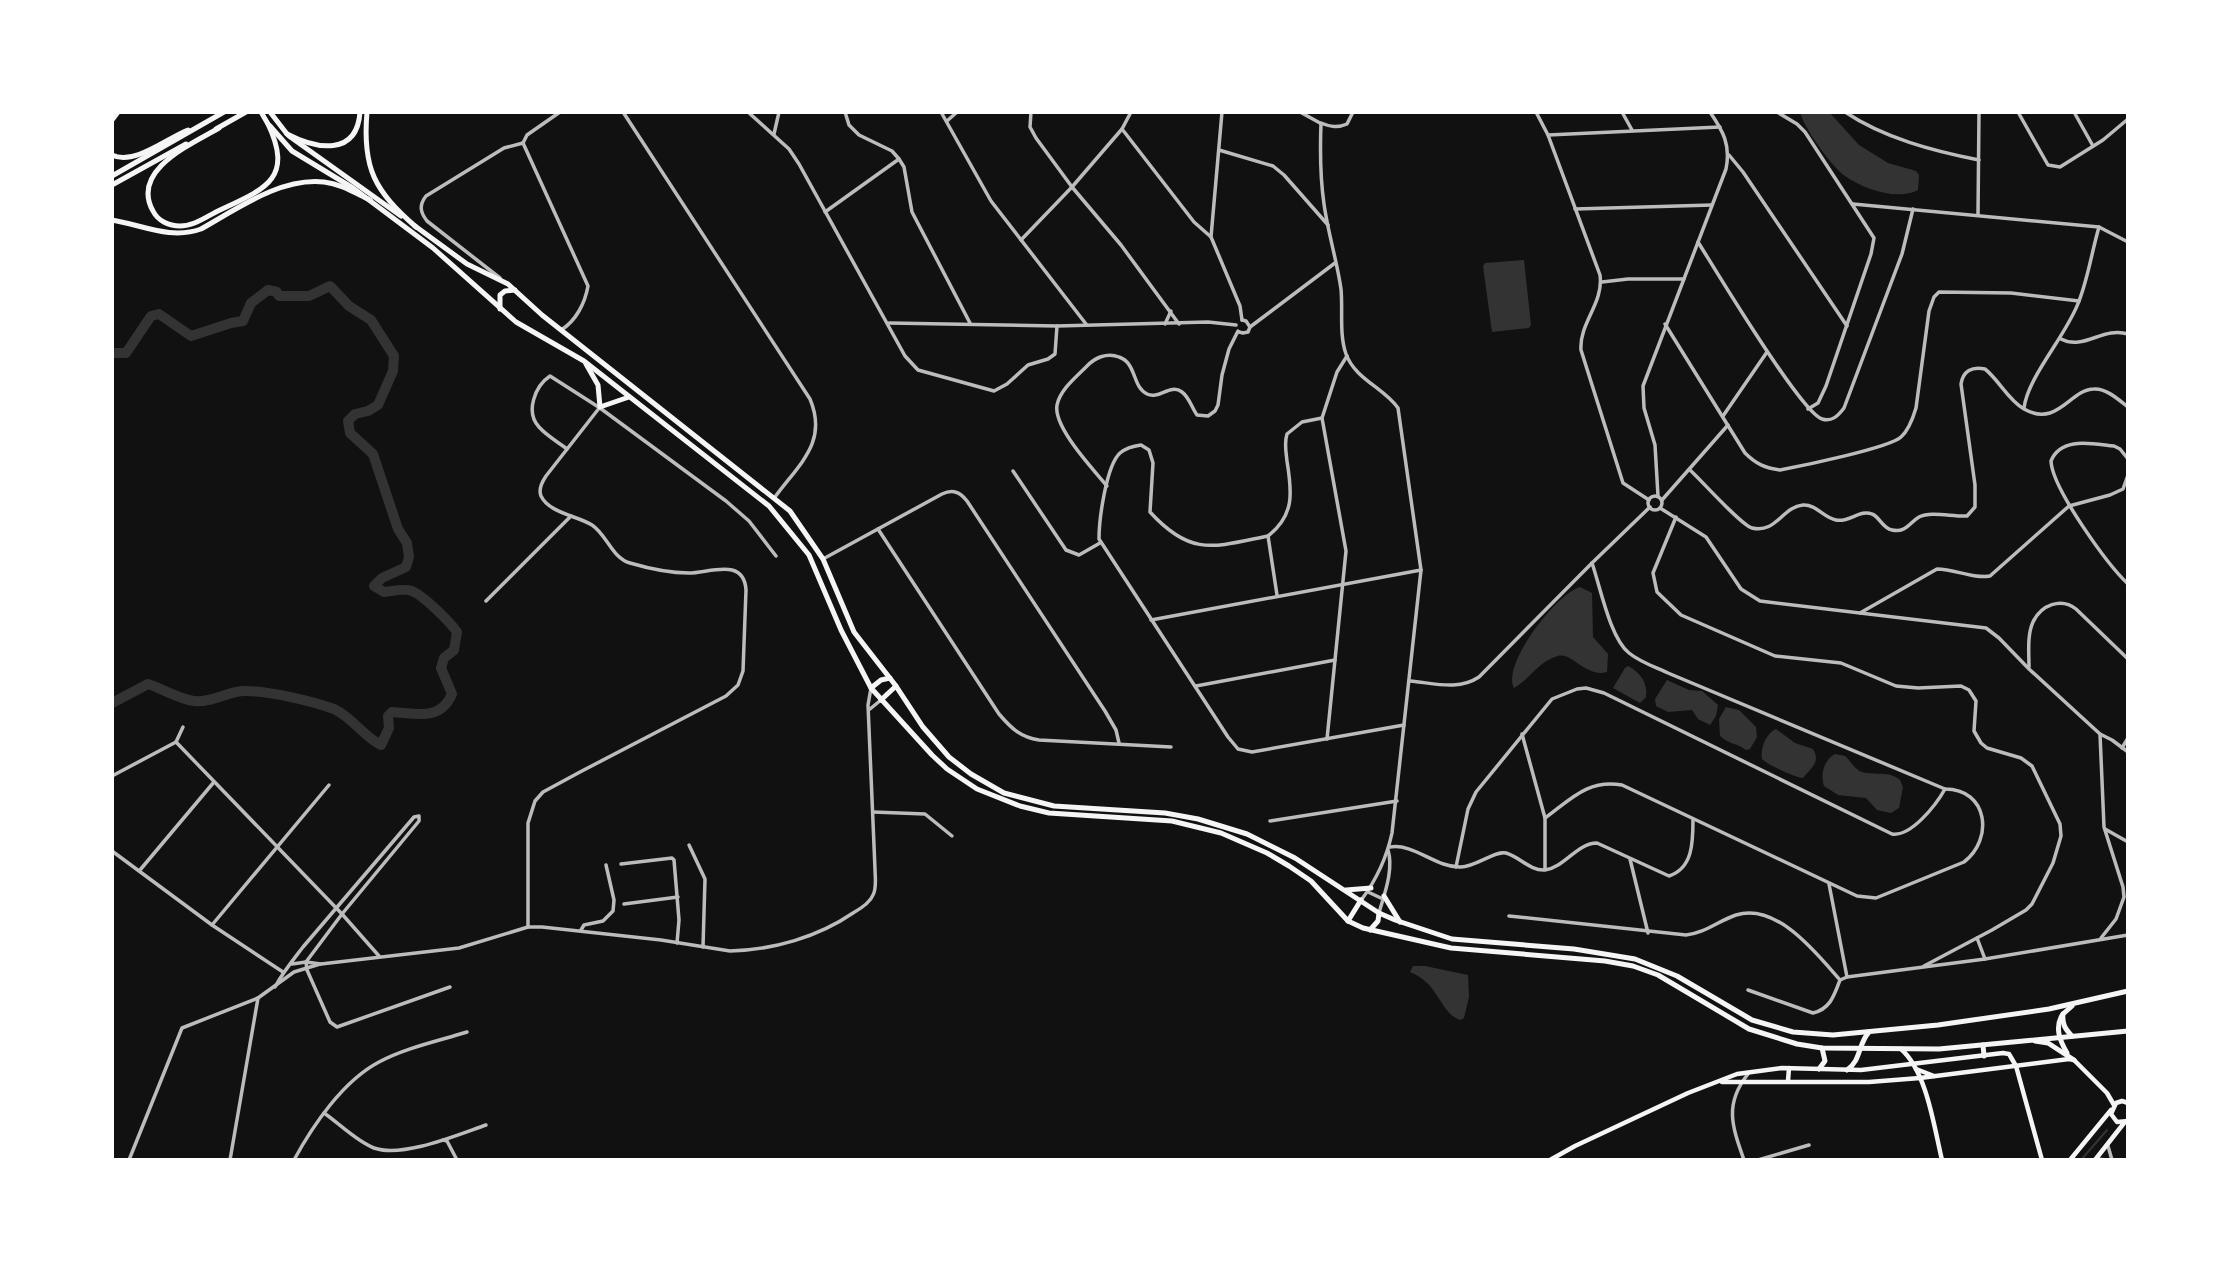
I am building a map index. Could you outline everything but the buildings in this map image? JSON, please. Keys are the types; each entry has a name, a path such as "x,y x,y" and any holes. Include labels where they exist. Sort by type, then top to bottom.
{"main road":[{"path":"112,120 118,112"},
{"path":"112,176 224,112"},
{"path":"246,112 164,162 152,176 148,198 152,210 163,221 178,226 192,224 258,192 268,183 277,169 278,152 268,124"},
{"path":"270,112 287,134 416,228 467,264 508,284 561,330 775,497 790,511 823,559 854,632 940,748 971,774 1004,793 1054,806 1166,813 1198,819 1247,834 1283,852 1379,913 1400,922 1452,939 1574,949 1635,959 1677,976 1752,1020 1780,1030 1833,1035 1938,1025 2074,1004 2127,992"},
{"path":"287,134 317,146 337,145 353,133 360,112"},
{"path":"367,112 366,149 372,174 388,202 416,228"},
{"path":"262,114 292,151 370,200 461,271 522,327 584,361 769,506 809,555 841,630 871,688 947,769 977,789 1020,806 1049,813 1172,821 1221,833 1289,866 1311,881 1348,921 1370,930 1451,948 1605,961 1633,966 1658,975 1749,1029 1780,1040 1822,1048 1939,1049 2128,1031"},
{"path":"112,155 122,158 135,157 184,131 198,127"},
{"path":"112,185 219,128"},
{"path":"112,220 158,231 188,233 281,188 306,182 333,183 370,200"},
{"path":"500,309 500,295 505,291 515,290"},
{"path":"584,361 598,385 600,407 629,397"},
{"path":"871,688 881,680 890,678"},
{"path":"881,700 896,686"},
{"path":"1343,890 1369,890"},
{"path":"1383,898 1400,922"},
{"path":"1348,921 1362,900"},
{"path":"1370,930 1378,921 1379,913"},
{"path":"2067,1054 2058,1025 2063,1014 2074,1004"},
{"path":"2063,1014 2064,1027 2073,1036"},
{"path":"1847,1070 1857,1060 1862,1040 1868,1032"},
{"path":"2011,1041 2048,1043 2067,1054 2108,1093 2114,1120 2126,1122 2095,1159"},
{"path":"1983,1045 1984,1056"},
{"path":"1819,1069 1825,1061 1822,1048"},
{"path":"1901,1049 1909,1056 1920,1078 1942,1160"},
{"path":"1550,1160 1646,1112 1717,1082 1749,1072 1789,1068 1847,1070 1915,1067 2003,1053 2009,1055 2016,1066 2042,1160"},
{"path":"1717,1082 1884,1081 2074,1060"},
{"path":"1915,1067 1935,1076"},
{"path":"1788,1082 1789,1068"},
{"path":"1882,1068 1884,1081"},
{"path":"2070,1160 2113,1107 2122,1101 2128,1103"}],"street":[{"path":"508,284 427,221 421,208 426,196 504,148 523,143 527,135 560,112"},
{"path":"623,112 815,410 817,434 812,445 775,497"},
{"path":"748,112 789,149 799,164 905,356 918,370 994,391 1007,384 1028,365 1055,354 1057,326"},
{"path":"774,135 779,112"},
{"path":"845,112 852,129 892,151 904,167 912,212 970,323"},
{"path":"941,112 991,201 1086,324"},
{"path":"947,121 957,112"},
{"path":"1031,112 1029,120 1032,132 1179,324"},
{"path":"1021,240 1122,129 1131,112"},
{"path":"1211,237 1222,112"},
{"path":"1300,112 1330,127 1347,124 1353,112"},
{"path":"1536,112 1548,135 1601,283 1597,300 1582,332 1581,350 1623,483 1649,500 1650,508"},
{"path":"1622,112 1632,130"},
{"path":"1660,508 1655,445 1642,397 1645,378 1729,155 1720,127 1710,112"},
{"path":"1777,112 1805,132 1874,238 1874,245 1822,395 1808,410"},
{"path":"1845,112 1865,124 1898,137 1943,153 1979,160"},
{"path":"1978,216 1979,112"},
{"path":"2018,112 2048,165 2060,167 2128,119"},
{"path":"2074,112 2093,146"},
{"path":"1321,123 1320,157 1347,356 1360,374 1398,408 1421,569 1397,801 1389,849 1390,863 1379,913"},
{"path":"1548,135 1720,127"},
{"path":"1122,129 1194,222 1211,237 1240,306 1242,320"},
{"path":"523,143 587,286 582,306 561,330"},
{"path":"1219,150 1273,166 1328,225"},
{"path":"1729,155 1847,326"},
{"path":"825,212 899,159"},
{"path":"1853,204 2099,227 2128,242"},
{"path":"1576,209 1712,205"},
{"path":"1698,242 1767,352 1808,410 1829,420 1839,416 1844,408 1902,254 1913,209"},
{"path":"2024,409 2027,392 2061,339 2079,301 2099,227"},
{"path":"1238,331 1245,333 1336,262"},
{"path":"1601,283 1628,279 1684,279"},
{"path":"1665,324 1745,453 1755,463 1780,470 1900,438 1913,420 1929,311 1934,297 1940,292 2011,293 2079,301"},
{"path":"1165,324 1171,311"},
{"path":"1237,325 1242,320"},
{"path":"1242,320 1250,327"},
{"path":"889,323 1057,326 1208,322 1237,325"},
{"path":"1107,486 1058,422 1056,407 1066,388 1090,363 1100,357 1118,356 1129,364 1139,386 1146,394 1154,396 1172,389 1178,390 1187,397 1197,415 1209,416 1218,405 1222,375 1229,349 1238,331 1237,325"},
{"path":"2061,339 2076,344 2106,333 2128,334"},
{"path":"1723,416 1767,352"},
{"path":"1327,739 1346,551 1322,418 1336,372 1347,356"},
{"path":"1690,470 1741,522 1755,529 1771,526 1801,505 1810,505 1840,521 1868,513 1874,514 1886,528 1900,531 1922,516 1967,516 1975,507 1975,485 1961,384 1965,374 1974,368 1984,369 2024,409 2036,414 2063,408 2082,393 2096,388 2128,407"},
{"path":"567,449 538,426 534,418 533,403 536,393 550,376 600,407 726,501 749,521 776,556"},
{"path":"528,927 528,823 535,801 543,792 726,696 738,685 743,671 746,590 741,576 724,568 689,573 628,562 617,555 596,528 549,505 540,492 546,476 600,407"},
{"path":"1322,418 1302,422 1287,434 1285,446 1291,500 1288,511 1268,537 1207,546 1191,543 1176,535 1150,512 1153,457 1149,450 1141,445 1129,447 1113,462 1099,531 1100,543 1233,744 1245,751 1404,725"},
{"path":"1660,498 1690,470 1728,425"},
{"path":"2128,459 2120,449 2072,444 2057,451 2051,461 2069,506 2128,584"},
{"path":"1013,471 1066,550 1079,555 1100,543"},
{"path":"1858,614 1937,569 1948,569 1981,578 1990,576 2069,506 2123,489 2128,475"},
{"path":"823,559 948,491 962,495 1105,711 1116,730 1119,743"},
{"path":"1649,500 1653,496 1660,498"},
{"path":"1650,508 1660,508 1706,537 1741,589 1750,596 1770,603 1986,628 2100,734 2128,752"},
{"path":"1410,681 1455,685 1468,684 1479,677 1592,562 1650,508"},
{"path":"486,601 572,516"},
{"path":"1676,517 1653,573 1657,592 1681,615 1775,656 1841,663 1907,688 1961,686 1969,690 1976,701 1974,731 1981,743 2021,758 2032,766 2060,824 2061,836 2059,849 2032,904 2026,910 1924,966"},
{"path":"878,529 1010,728 1039,740 1171,747"},
{"path":"1268,537 1277,596"},
{"path":"1545,818 1590,786 1610,783 1622,785 1829,884 1857,896 1876,898 1964,862 1975,853 1981,841 1983,821 1979,806 1969,795 1958,789 1945,789 1668,673 1632,655 1622,645 1614,629 1592,562"},
{"path":"1151,620 1421,569"},
{"path":"2029,669 2034,619 2052,603 2061,602 2076,609 2128,659"},
{"path":"1195,686 1335,660"},
{"path":"292,964 321,964 459,948 528,927 581,930 730,951 749,950 789,941 830,928 862,907 872,897 875,888 871,688"},
{"path":"1455,867 1468,809 1476,792 1552,699 1568,691 1586,688 1604,693 1892,834 1909,831 1939,800 1945,789"},
{"path":"870,709 881,700"},
{"path":"112,776 176,742 183,727"},
{"path":"1522,734 1545,818 1545,870"},
{"path":"2100,734 2104,827 2124,897 2116,919 2101,938"},
{"path":"2122,748 2128,738"},
{"path":"176,742 342,914 379,957"},
{"path":"140,870 214,782"},
{"path":"212,925 329,785"},
{"path":"1270,821 1397,801"},
{"path":"873,813 925,814 952,836"},
{"path":"275,987 303,947 414,817 419,816 419,821 306,962 307,970 330,1022 337,1027 450,987"},
{"path":"1389,849 1399,847 1455,867 1471,866 1503,852 1535,869 1545,870 1592,843 1597,843 1669,876 1681,871 1689,858 1693,819"},
{"path":"2104,827 2128,842"},
{"path":"689,845 705,879 703,947"},
{"path":"1362,900 1389,849"},
{"path":"112,851 212,925 283,972"},
{"path":"1630,859 1648,933"},
{"path":"621,864 674,860 678,897 677,943"},
{"path":"581,930 584,925 603,921 613,911 614,900 606,865"},
{"path":"1829,884 1847,977"},
{"path":"1369,890 1383,898"},
{"path":"625,904 678,897"},
{"path":"1509,916 1648,933 1694,934 1737,915 1756,914 1791,928 1840,980"},
{"path":"1748,990 1813,1013 1826,1008 1834,997 1840,980 1847,977 1985,959 2128,935"},
{"path":"1977,938 1985,959"},
{"path":"292,964 294,972"},
{"path":"129,1160 182,1028 258,998 294,972 321,964"},
{"path":"230,1160 258,998"},
{"path":"294,1160 314,1124 357,1078 380,1061 467,1032"},
{"path":"1744,1160 1732,1118 1734,1096 1749,1072"},
{"path":"324,1113 362,1141 381,1149 406,1150 486,1125"},
{"path":"443,1140 447,1141 457,1160"},
{"path":"2095,1159 2109,1160 2109,1143"},
{"path":"1758,1160 1809,1145"},
{"path":"1764,1159 1774,1160"}],"shaded area":[{"path":"1800,112 1829,112 1859,145 1888,163 1916,171 1919,175 1918,190 1891,194 1861,185 1845,176 1819,146"},
{"path":"1524,260 1531,325 1529,328 1492,332 1483,266 1485,263"},
{"path":"1580,587 1592,593 1593,637 1608,654 1607,672 1592,671 1569,658 1558,656 1545,662 1514,688 1512,677 1516,663 1534,631 1558,602"},
{"path":"1628,666 1636,671 1644,683 1646,697 1640,703 1613,688"},
{"path":"1667,680 1689,690 1702,691 1718,705 1716,716 1710,725 1698,719 1692,710 1668,712 1656,706 1655,699"},
{"path":"1726,707 1739,710 1756,727 1757,737 1750,749 1746,750 1720,736 1719,719"},
{"path":"1776,729 1795,743 1813,749 1815,761 1803,778 1762,759 1764,742"},
{"path":"1835,754 1845,756 1862,772 1886,774 1900,780 1903,787 1899,808 1891,813 1877,810 1866,798 1838,795 1824,786 1824,768"},
{"path":"1413,966 1468,975 1469,997 1464,1018 1460,1020 1448,1011 1428,983 1410,972"}],"waterway":[{"path":"112,353 126,353 151,316 159,314 191,336 243,321 251,303 268,290 277,292 279,296 309,296 330,286 349,306 371,320 394,356 393,371 378,405 355,414 348,421 350,433 373,454 398,529 407,543 409,557 406,567 382,578 374,586 384,592 412,591 436,610 457,632 454,650 444,658 441,668 452,694 447,703 441,709 426,714 392,712 388,716 389,728 381,745 334,709 276,694 243,691 194,701 148,684 112,703"},
{"path":"2081,1160 2107,1130"}]}
